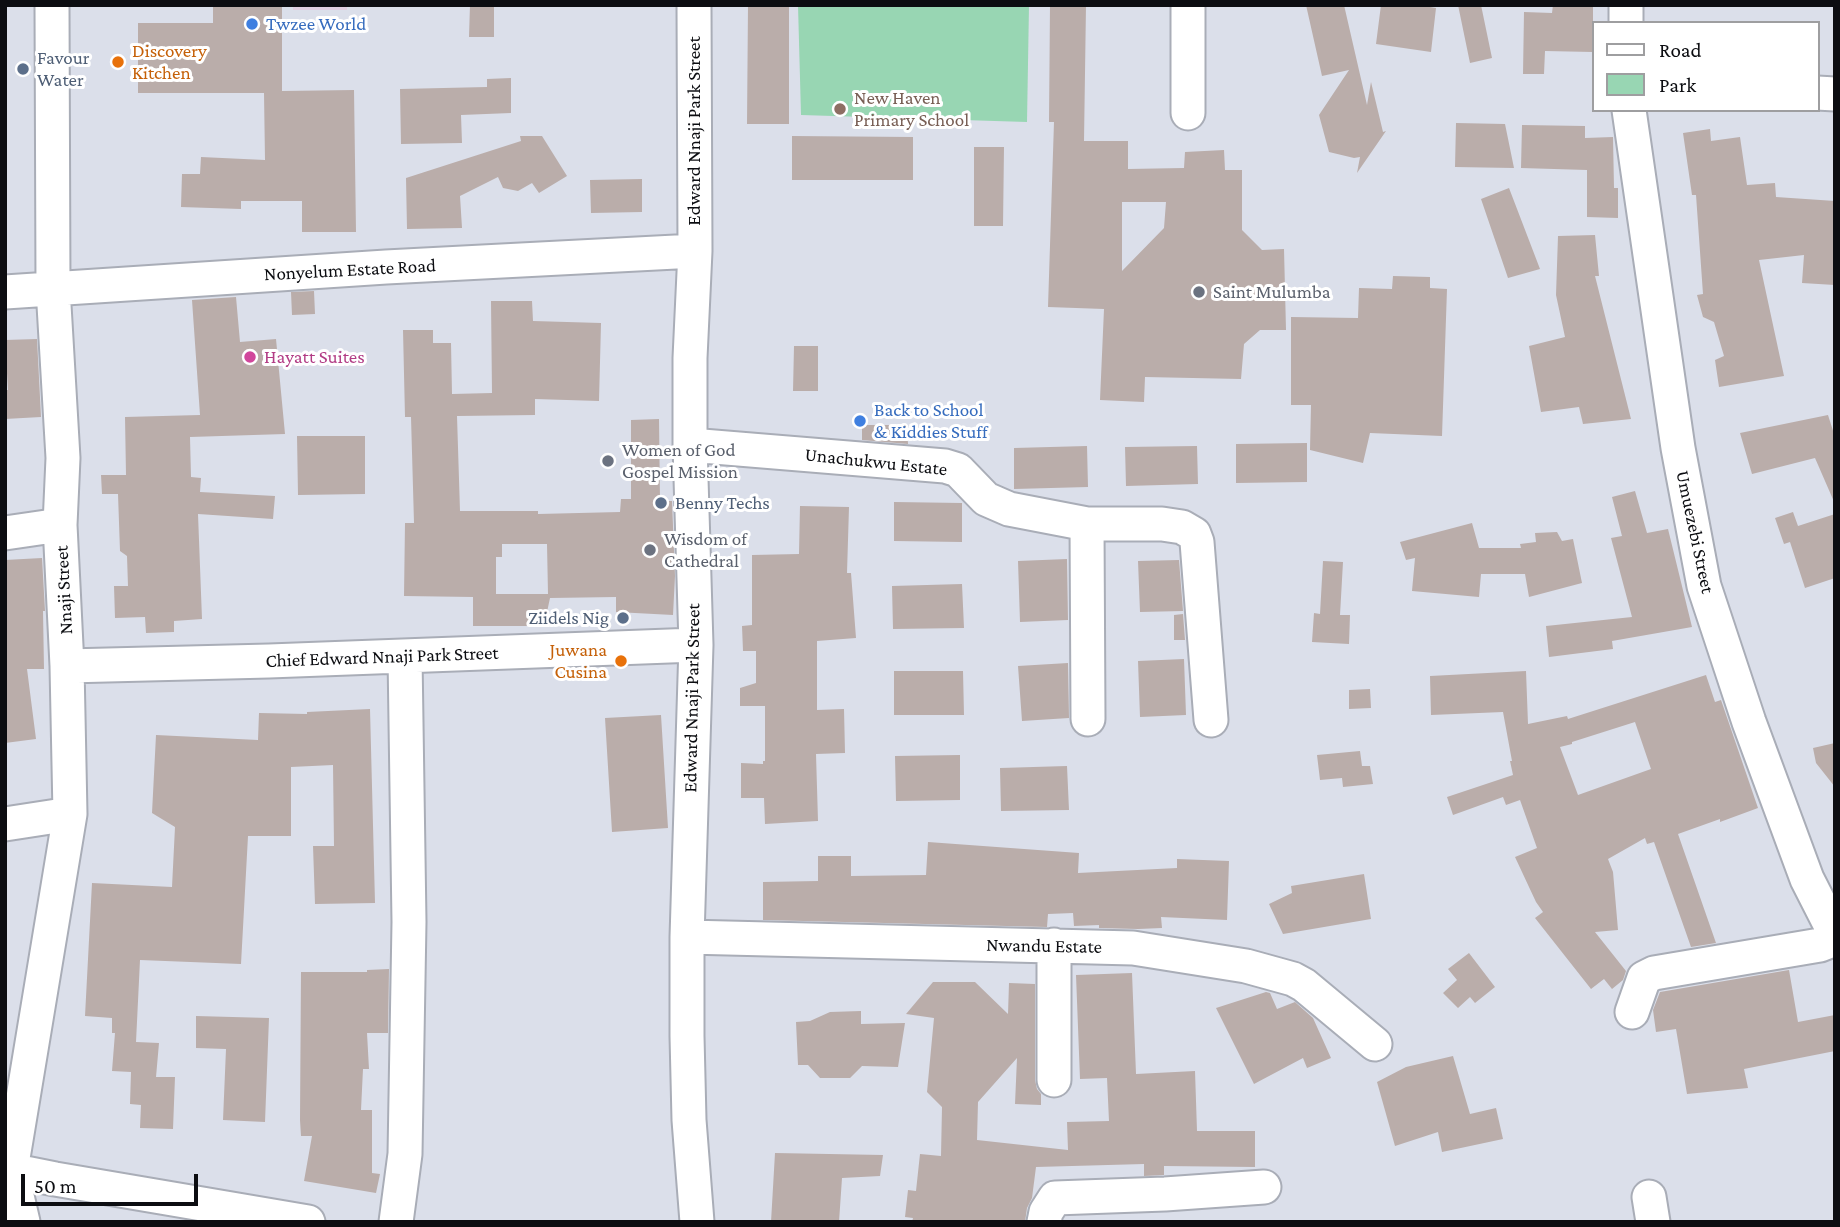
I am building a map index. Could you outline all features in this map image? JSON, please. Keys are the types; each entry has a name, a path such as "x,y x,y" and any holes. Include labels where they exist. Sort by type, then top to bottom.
{"street":[{"name":"Nnaji Street","path":"8,1170 70,814 67,666 60,525 63,458 53,288 52,5"},
{"name":"Edward Nnaji Park Street","path":"694,5 695,251 690,358 690,445 696,645 687,937 689,1120 697,1222"},
{"path":"1188,5 1188,113"},
{"name":"Umuezebi Street","path":"1629,112 1678,448 1704,586 1749,722 1807,879 1835,937"},
{"name":"Nonyelum Estate Road","path":"5,292 386,267 695,251"},
{"name":"Unachukwu Estate","path":"690,445 946,466 958,470 986,499 1009,509 1087,524 1162,524 1182,527 1194,534 1197,542 1211,720"},
{"path":"1087,524 1088,719"},
{"path":"5,533 60,525"},
{"name":"Chief Edward Nnaji Park Street","path":"67,666 696,645"},
{"path":"396,1222 405,1154 409,922 405,656"},
{"path":"5,824 70,814"},
{"name":"Nwandu Estate","path":"687,937 1133,948 1246,966 1293,979 1304,985 1374,1044"},
{"path":"1632,1012 1644,978 1654,973 1821,945 1835,937"},
{"path":"1055,945 1055,1080"},
{"path":"23,1222 8,1170 229,1214 308,1222"},
{"path":"1044,1222 1046,1212 1055,1198 1264,1187"}],"shaded area":[{"path":"293,5 347,5 347,10 293,10"}],"green space":[{"path":"798,5 1029,5 1027,122 801,115"}],"building":[{"path":"213,5 282,5 282,91 354,90 356,232 302,232 302,201 241,201 241,209 181,207 182,174 200,174 201,157 265,160 264,93 138,93 138,23 213,23"},
{"path":"470,5 494,5 494,37 469,37"},
{"path":"748,5 789,5 789,124 747,124"},
{"path":"1050,5 1086,5 1084,141 1128,141 1128,169 1184,168 1185,152 1224,150 1225,170 1242,170 1242,230 1262,250 1284,249 1286,330 1260,330 1244,344 1241,379 1145,377 1144,402 1100,400 1104,309 1048,307 1054,122 1049,122","holes":["1122,202 1166,202 1164,228 1122,271"]},
{"path":"1306,5 1344,5 1367,105 1371,82 1383,132 1386,131 1357,173 1360,157 1329,152 1319,115 1349,70 1322,76"},
{"path":"1381,5 1436,8 1431,52 1376,44"},
{"path":"1458,5 1481,5 1492,58 1470,63"},
{"path":"1553,5 1593,5 1591,52 1545,51 1544,74 1523,74 1524,12 1552,13"},
{"path":"511,78 511,113 461,115 462,143 401,144 400,89 487,87 487,79"},
{"path":"1456,123 1505,124 1514,168 1455,167"},
{"path":"1522,125 1585,126 1585,138 1613,137 1614,188 1618,188 1618,218 1587,217 1587,170 1521,168"},
{"path":"1710,129 1711,141 1740,137 1747,185 1775,183 1776,197 1835,201 1835,285 1802,283 1804,255 1759,260 1784,376 1719,387 1715,360 1724,356 1714,322 1703,317 1697,295 1703,294 1696,195 1692,195 1683,133"},
{"path":"520,136 542,136 567,176 539,193 532,183 518,191 503,188 498,177 460,196 462,228 407,229 406,178 521,141"},
{"path":"792,136 913,137 913,180 792,180"},
{"path":"974,147 1004,147 1003,226 974,226"},
{"path":"642,179 642,212 591,213 590,180"},
{"path":"1509,188 1540,269 1508,278 1481,199"},
{"path":"1595,235 1599,276 1595,276 1631,419 1583,424 1579,407 1541,412 1529,346 1565,337 1556,295 1558,236"},
{"path":"1393,276 1430,277 1430,288 1447,289 1442,436 1370,433 1363,463 1310,450 1311,405 1291,405 1291,317 1358,318 1359,288 1392,289"},
{"path":"314,291 315,314 292,315 291,292"},
{"path":"236,297 240,342 276,339 285,434 190,437 191,477 201,478 200,492 275,496 273,519 198,514 202,619 174,621 174,632 146,633 145,617 115,618 114,586 128,586 127,556 120,551 118,494 102,494 101,475 126,475 125,417 200,415 192,300"},
{"path":"491,301 532,301 533,321 601,323 599,401 535,399 535,415 457,416 460,511 538,511 538,514 620,512 621,499 631,499 631,420 659,419 660,501 672,501 675,576 673,615 616,612 616,597 550,598 544,626 473,626 473,597 404,596 405,523 414,523 411,417 405,417 403,330 433,330 433,343 451,343 452,394 492,393","holes":["502,544 547,544 548,594 496,594 496,557 502,557"]},
{"path":"37,339 41,417 5,419 5,390 8,390 5,340"},
{"path":"794,346 818,346 818,391 793,391"},
{"path":"1828,415 1835,437 1835,504 1815,458 1752,474 1740,433"},
{"path":"862,425 907,425 908,444 862,440"},
{"path":"297,436 365,436 365,494 298,495"},
{"path":"1307,443 1307,482 1236,483 1236,444"},
{"path":"1087,446 1088,487 1014,489 1014,448"},
{"path":"1197,446 1198,484 1126,486 1125,447"},
{"path":"1635,491 1647,533 1668,529 1692,627 1612,641 1613,649 1549,657 1546,626 1632,617 1611,538 1622,536 1612,497"},
{"path":"894,502 962,503 962,542 894,541"},
{"path":"800,506 849,507 847,573 851,573 856,638 817,641 817,710 844,709 845,753 816,754 818,821 765,824 764,798 741,798 741,763 763,764 765,761 765,706 740,706 740,688 756,683 756,651 743,651 742,626 752,625 752,555 799,554"},
{"path":"1793,512 1798,526 1835,514 1835,578 1805,588 1790,542 1784,544 1775,518"},
{"path":"1472,523 1479,548 1521,548 1520,544 1536,542 1535,533 1557,532 1562,541 1573,539 1582,583 1529,597 1525,574 1481,574 1479,597 1412,591 1415,558 1406,560 1400,542"},
{"path":"42,558 44,669 27,669 36,739 5,743 5,560"},
{"path":"1067,559 1068,620 1020,622 1018,561"},
{"path":"1179,560 1183,611 1140,612 1138,561"},
{"path":"1323,561 1343,562 1340,615 1350,615 1349,644 1312,642 1314,613 1320,614"},
{"path":"962,584 964,628 893,629 892,586"},
{"path":"1183,614 1185,640 1174,640 1174,615"},
{"path":"1184,659 1186,715 1140,717 1138,661"},
{"path":"1068,663 1069,718 1022,721 1018,666"},
{"path":"894,671 963,671 964,715 894,715"},
{"path":"1526,671 1528,724 1567,716 1568,719 1706,675 1715,702 1721,700 1758,808 1678,834 1716,943 1691,947 1654,842 1647,844 1645,838 1608,859 1613,872 1618,930 1595,932 1626,971 1623,980 1612,989 1604,979 1591,989 1535,918 1543,912 1515,857 1537,848 1520,800 1506,805 1503,797 1453,815 1447,797 1513,775 1503,712 1431,715 1430,676","holes":["1635,722 1651,769 1578,795 1560,747"]},
{"path":"1370,689 1371,708 1349,709 1349,690"},
{"path":"370,709 375,903 315,904 313,846 334,846 333,765 291,767 291,836 248,836 241,964 140,960 136,1042 159,1043 156,1077 175,1077 173,1129 140,1128 141,1105 130,1104 131,1072 112,1071 115,1033 112,1033 112,1018 85,1016 92,883 172,887 175,827 152,813 156,735 258,740 259,713 307,714"},
{"path":"661,715 668,828 612,832 605,718"},
{"path":"1835,743 1835,787 1816,763 1813,748"},
{"path":"1360,751 1362,766 1370,766 1373,784 1343,787 1342,778 1320,780 1317,755"},
{"path":"960,755 960,800 896,801 895,756"},
{"path":"1067,766 1069,810 1001,811 1000,768"},
{"path":"928,842 1079,853 1078,873 1177,868 1177,859 1229,861 1227,920 1161,917 1162,928 1138,929 1099,928 1099,925 1074,926 1073,913 1048,914 1047,927 763,920 763,882 818,881 818,856 851,856 851,876 926,875"},
{"path":"1364,874 1371,919 1283,934 1269,904 1292,893 1291,886"},
{"path":"1469,953 1495,987 1475,1003 1470,997 1458,1008 1443,993 1457,980 1448,969"},
{"path":"389,969 388,1033 367,1033 369,1069 363,1069 361,1110 372,1110 372,1173 380,1174 376,1193 304,1181 312,1136 301,1136 301,972 367,972"},
{"path":"1789,970 1798,1022 1835,1015 1835,1051 1744,1069 1748,1088 1687,1094 1676,1029 1656,1032 1653,1010 1660,992"},
{"path":"1132,973 1136,1074 1195,1071 1197,1131 1255,1131 1255,1167 1164,1166 1164,1175 1144,1176 1144,1164 1036,1167 1032,1198 1025,1222 912,1222 913,1218 905,1217 908,1190 916,1191 920,1154 941,1156 942,1107 927,1092 934,1018 906,1014 933,982 975,982 1008,1014 1009,983 1035,984 1035,1080 1041,1094 1041,1105 1015,1104 1017,1058 978,1102 977,1140 1068,1150 1067,1122 1109,1121 1107,1078 1080,1079 1076,975"},
{"path":"1270,993 1277,1009 1295,1002 1313,1018 1331,1058 1307,1068 1303,1058 1254,1084 1216,1008"},
{"path":"861,1011 861,1024 905,1023 898,1067 862,1066 850,1078 820,1078 808,1065 798,1065 796,1022 810,1021 830,1012"},
{"path":"196,1016 269,1018 265,1122 223,1120 226,1049 196,1048"},
{"path":"1453,1056 1470,1114 1496,1108 1503,1139 1442,1152 1438,1132 1395,1146 1377,1082 1406,1067"},
{"path":"775,1153 883,1155 880,1176 842,1178 839,1222 771,1222"}],"place":[{"name":"Twzee World","path":"252,24"},
{"name":"Discovery Kitchen","path":"118,62"},
{"name":"Favour Water","path":"23,69"},
{"name":"New Haven Primary School","path":"840,109"},
{"name":"Saint Mulumba","path":"1199,292"},
{"name":"Hayatt Suites","path":"250,357"},
{"name":"Back to School & Kiddies Stuff","path":"860,421"},
{"name":"Women of God Gospel Mission","path":"608,461"},
{"name":"Benny Techs","path":"661,503"},
{"name":"Wisdom of Cathedral","path":"650,550"},
{"name":"Ziidels Nig","path":"623,618"},
{"name":"Juwana Cusina","path":"621,661"}]}
